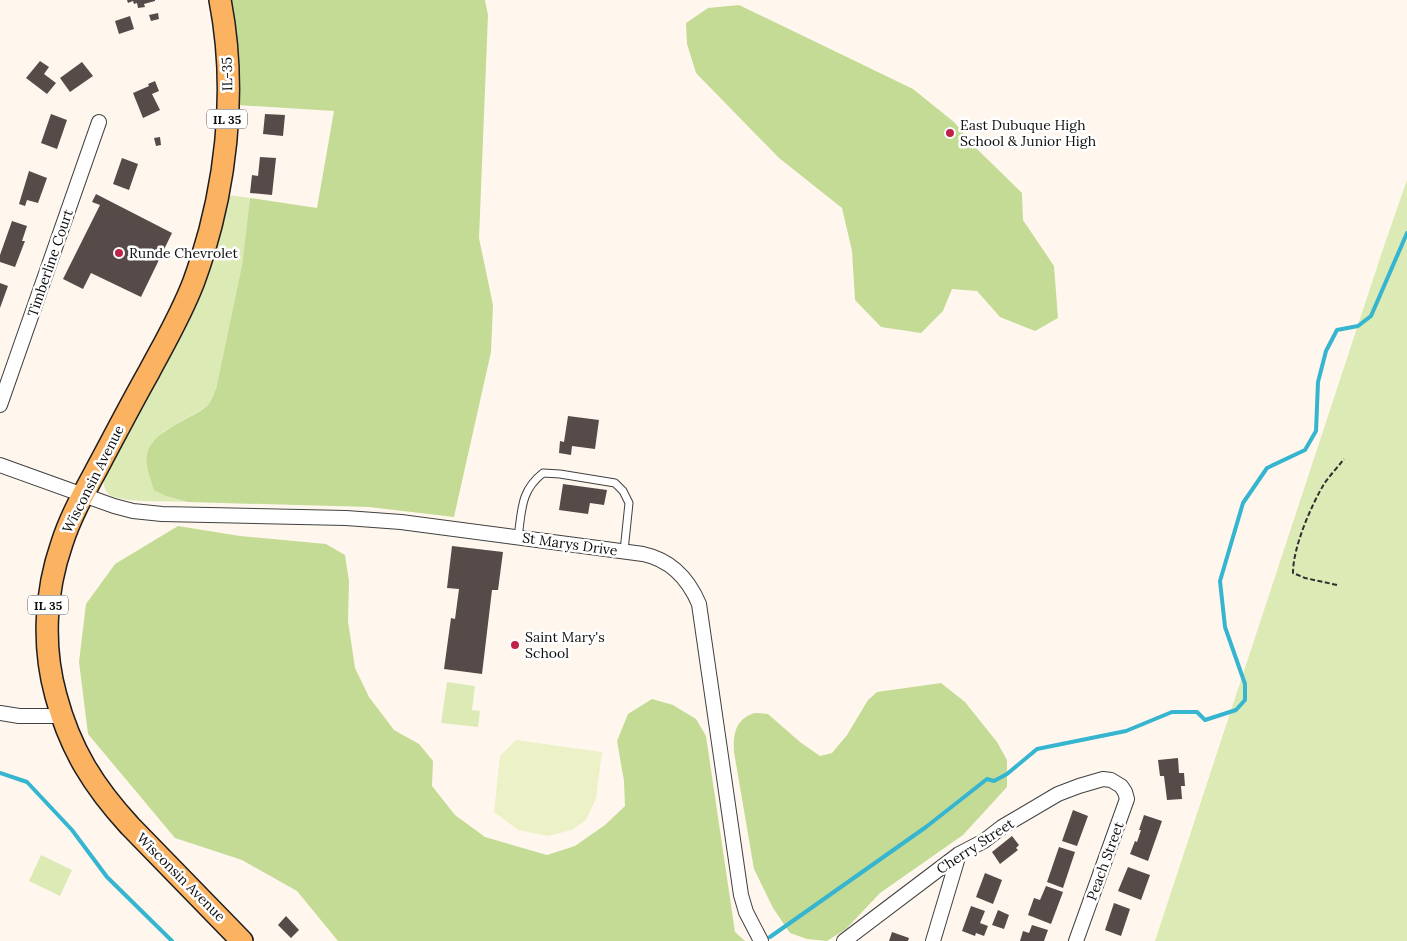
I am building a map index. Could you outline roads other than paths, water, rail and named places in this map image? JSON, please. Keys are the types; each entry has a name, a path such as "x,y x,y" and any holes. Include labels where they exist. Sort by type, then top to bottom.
{"main road":[{"name":"IL-35","path":"208,237 222,169 227,112 227,53 220,0"},
{"name":"Wisconsin Avenue","path":"208,237 193,282 169,336 83,496 62,542 49,597 47,628 50,670 61,716 83,765 114,808 242,941"}],"street":[{"name":"Timberline Court","path":"0,405 99,122"},
{"name":"St Marys Drive","path":"0,465 83,496 133,511 162,514 355,518 401,522 624,551 649,555 663,560 686,578 698,604 741,895 746,912 759,938"},
{"path":"0,713 19,716 61,716"},
{"name":"Cherry Street","path":"844,941 959,854 984,841 1002,827 1058,794 1103,779 1111,780 1118,784"},
{"name":"Peach Street","path":"1076,941 1127,799 1126,792 1118,784"},
{"path":"933,941 959,854"}],"lane":[{"path":"518,538 524,494 534,480 543,473 560,474 615,482 623,491 629,503 624,551"}],"waterway":[{"path":"770,937 926,827 987,779 994,781 1007,774 1037,749 1126,731 1172,712 1197,712 1205,720 1236,710 1245,700 1245,684 1225,627 1220,581 1243,503 1267,468 1305,450 1316,431 1318,382 1326,351 1337,330 1358,326 1371,316 1407,233"},
{"path":"0,773 27,782 72,830 107,877 172,941"}],"place":[{"name":"East Dubuque High School & Junior High","path":"950,133"},
{"name":"Runde Chevrolet","path":"119,253"},
{"name":"Saint Mary's School","path":"515,645"}]}
